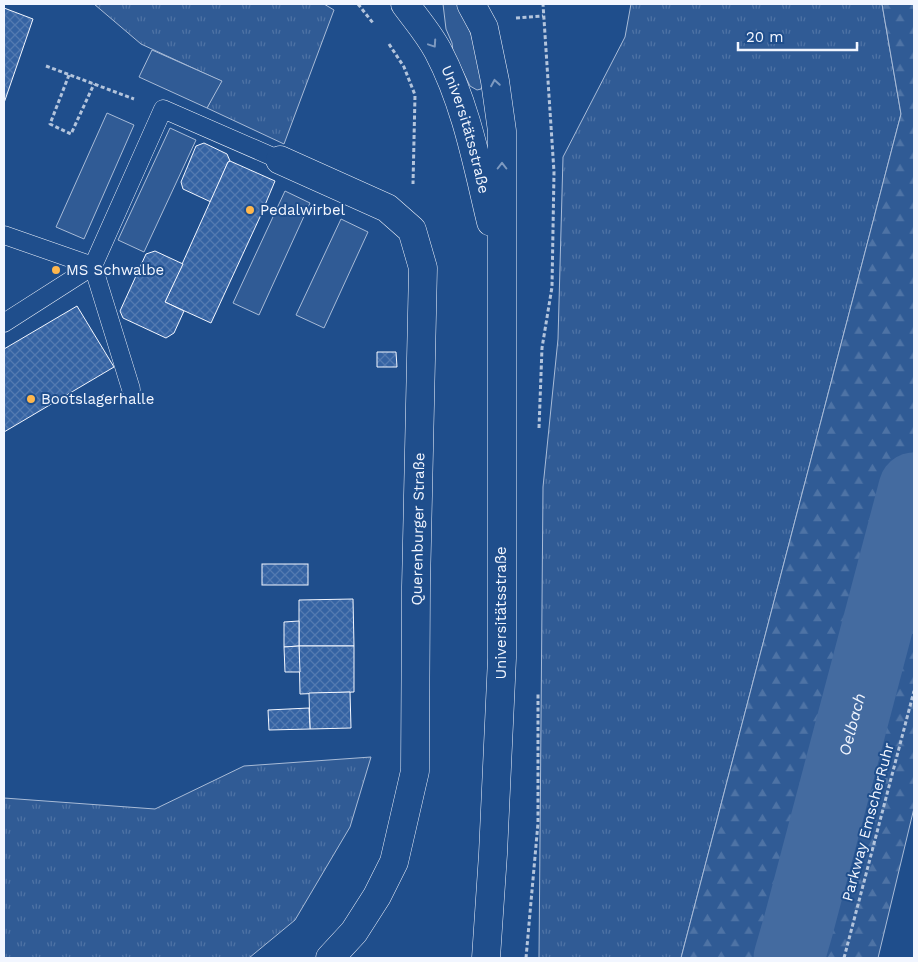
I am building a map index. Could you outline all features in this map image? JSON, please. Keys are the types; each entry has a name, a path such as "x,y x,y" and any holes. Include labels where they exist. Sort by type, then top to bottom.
{"street":[{"name":"Universitätsstraße","path":"405,4 438,50 456,90 470,134 501,267"},
{"name":"Universitätsstraße","path":"471,4 484,28 495,81 502,131 502,658 486,958"},
{"path":"280,160 387,208 412,230"},
{"name":"Querenburger Straße","path":"330,958 354,932 377,896 394,862 416,771 416,588 423,268 412,230"}],"lane":[{"path":"4,323 93,266 163,109 280,160"},
{"path":"4,235 93,266"},
{"path":"93,266 130,389"}],"path":[{"path":"358,4 375,24"},
{"path":"539,437 542,348 552,287 554,172 543,4"},
{"path":"385,39 404,67 415,95 412,230"},
{"path":"46,66 163,109"},
{"path":"69,75 50,124 71,134 94,84"},
{"name":"Parkway EmscherRuhr","path":"844,958 914,691"},
{"path":"526,958 538,823 538,694"}],"green space":[{"path":"94,4 324,4 334,10 284,144 207,108 221,81 141,44"},
{"path":"631,4 882,4 901,114 681,958 539,958 543,487 558,339 563,157 625,37"},
{"path":"882,4 914,4 914,808 878,958 681,958 901,114"},
{"path":"371,757 350,827 295,920 249,958 4,958 4,798 155,809 244,766"}],"shaded area":[{"path":"443,4 458,4 471,34 477,55 483,83 481,89 477,90 470,86 453,52 452,43 446,29"},
{"path":"152,50 222,81 207,108 139,77"},
{"path":"107,113 134,125 84,239 56,227"},
{"path":"170,128 196,140 144,252 118,240"},
{"path":"285,191 310,203 259,315 233,303"},
{"path":"341,219 368,232 324,328 296,315"}],"building":[{"path":"4,8 33,19 4,103"},
{"path":"204,143 227,154 230,161 211,202 183,189 181,182 196,146"},
{"path":"230,161 275,181 211,323 165,302"},
{"path":"155,251 183,264 165,302 184,311 174,333 166,338 123,318 120,311 146,254"},
{"name":"Bootslagerhalle","path":"77,306 114,367 4,432 4,349"},
{"path":"377,352 396,352 397,367 377,367"},
{"path":"262,564 308,564 308,585 262,585"},
{"path":"353,599 354,646 299,646 299,600"},
{"path":"299,621 299,646 284,647 284,622"},
{"path":"299,646 354,646 354,692 300,694"},
{"path":"299,646 300,672 285,672 284,647"},
{"path":"350,692 351,728 310,729 309,693"},
{"path":"309,708 310,729 269,730 268,710"}],"waterway":[{"name":"Oelbach","path":"789,958 914,488"}],"place":[{"name":"Pedalwirbel","path":"250,210"},
{"name":"MS Schwalbe","path":"56,270"},
{"name":"Bootslagerhalle","path":"31,399"}]}
